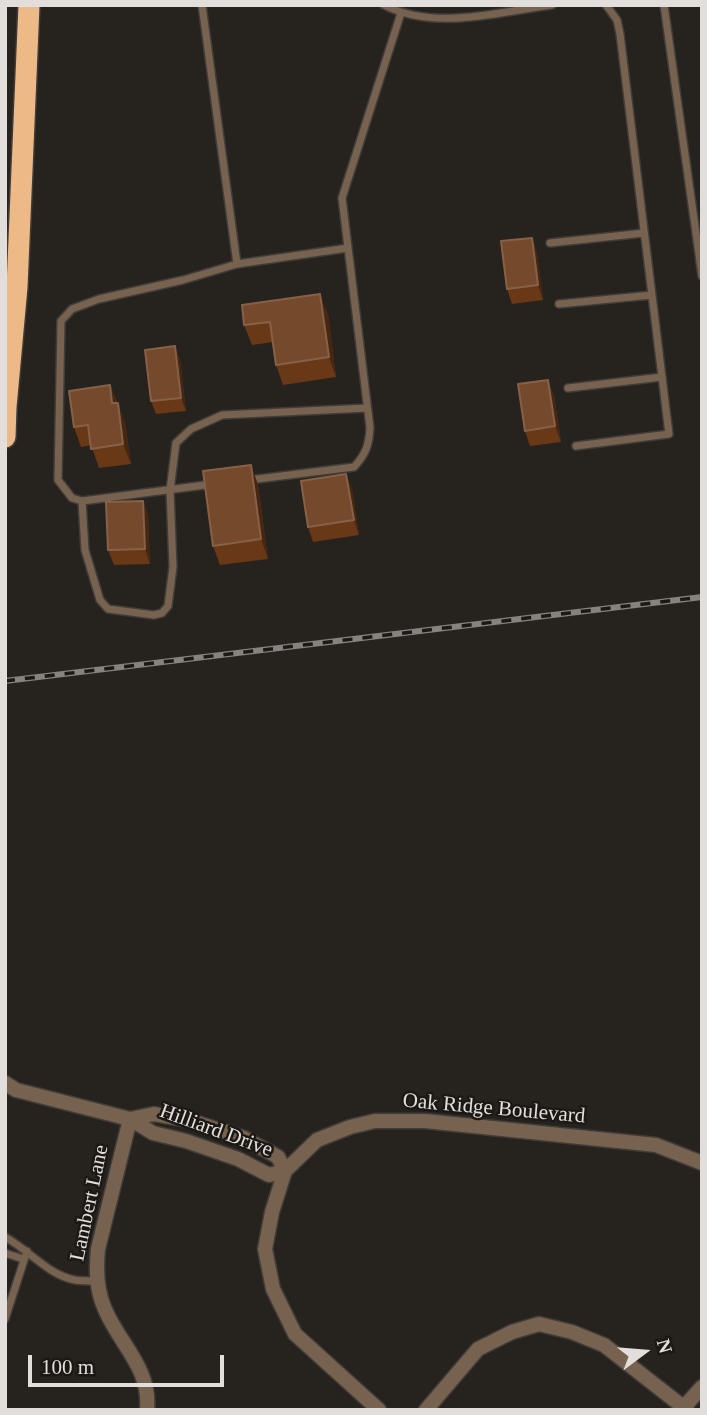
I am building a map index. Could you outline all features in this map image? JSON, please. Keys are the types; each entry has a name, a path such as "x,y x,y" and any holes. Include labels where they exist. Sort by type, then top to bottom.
{"highway":[{"path":"5,437 17,287 29,5"},
{"path":"5,401 6,407"}],"street":[{"name":"Hilliard Drive","path":"9,1088 130,1119 153,1133 186,1140 238,1159 269,1175 285,1171 278,1157 235,1135 188,1120 155,1114 130,1119"},
{"name":"Lambert Lane","path":"130,1119 98,1249 97,1282 113,1326 140,1366 145,1384 147,1410"},
{"name":"Oak Ridge Boulevard","path":"379,1410 295,1334 273,1290 265,1249 272,1212 285,1171 317,1140 375,1121 425,1121 656,1145 702,1163"},
{"path":"426,1410 478,1349 512,1332 539,1324 572,1332 604,1345 685,1409 702,1387"}],"lane":[{"path":"202,5 237,264"},
{"path":"384,5 421,19 447,19 552,5"},
{"path":"576,446 669,434 620,34 617,20 606,5"},
{"path":"664,5 702,275"},
{"path":"236,482 354,467 369,445 342,198 401,13"},
{"path":"550,243 644,233"},
{"path":"223,483 82,500 72,498 58,480 61,321 72,309 99,299 183,280 237,264 348,248"},
{"path":"559,304 652,295"},
{"path":"568,388 662,377"},
{"path":"82,500 85,550 100,600 108,609 154,615 162,613 168,606 173,567 170,490 176,443 191,429 222,415 367,408"},
{"path":"5,1237 50,1269 74,1280 97,1282"},
{"path":"5,1319 27,1251"},
{"path":"5,1253 23,1259"}],"building":[{"path":"532,238 538,285 507,289 501,241"},
{"path":"320,294 329,357 276,365 270,322 244,325 242,305"},
{"path":"175,346 181,398 151,401 145,350"},
{"path":"548,380 555,426 525,431 518,384"},
{"path":"110,385 112,403 118,403 123,444 91,449 88,425 74,427 69,391"},
{"path":"251,465 261,539 213,546 203,471"},
{"path":"346,474 354,520 308,527 301,481"},
{"path":"143,501 145,549 108,550 106,502"}],"railway":[{"path":"5,681 702,597"}]}
